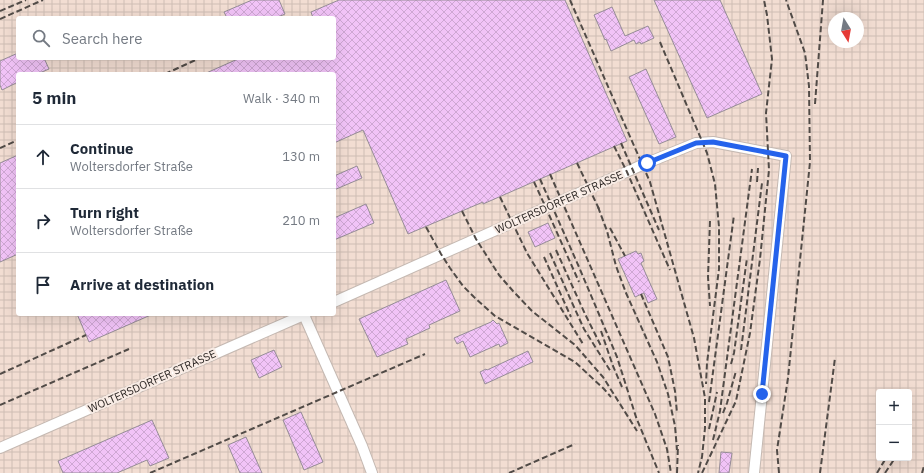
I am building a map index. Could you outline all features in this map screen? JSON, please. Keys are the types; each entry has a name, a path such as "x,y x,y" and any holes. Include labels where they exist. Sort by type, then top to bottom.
{"lane":[{"name":"WOLTERSDORFER STRASSE","path":"336,301 642,165 696,143 713,142 786,156 754,473"},
{"name":"WOLTERSDORFER STRASSE","path":"0,448 300,316"},
{"name":"WOLTERSDORFER STRASSE","path":"306,316 362,446 372,473"}],"shaded area":[{"path":"0,0 924,0 924,473 0,473"}],"building":[{"path":"252,0 279,0 285,14 280,16 226,16 224,12"},
{"path":"339,0 565,0 627,141 483,204 483,202 408,234 363,130 336,142 336,72 208,72 236,60 336,60 336,16 312,16 311,12"},
{"path":"654,0 720,0 762,94 707,118"},
{"path":"612,7 625,36 648,26 654,38 641,44 640,42 636,44 634,40 611,51 594,15"},
{"path":"16,54 16,60 45,60 49,69 42,72 16,72 16,83 2,90 0,85 0,61"},
{"path":"646,69 676,137 659,144 629,77"},
{"path":"16,156 16,255 0,262 0,163"},
{"path":"357,166 362,178 336,189 336,175"},
{"path":"366,204 374,223 336,239 336,217"},
{"path":"548,223 555,238 535,247 528,232"},
{"path":"636,251 638,254 641,253 644,261 641,263 657,299 648,303 644,293 635,297 618,259"},
{"path":"446,280 460,311 429,325 430,328 406,339 408,344 377,357 359,319"},
{"path":"78,316 148,316 89,342"},
{"path":"493,320 497,324 499,323 508,343 500,347 499,344 470,357 463,341 457,344 454,338"},
{"path":"274,350 282,367 259,378 251,360"},
{"path":"528,351 533,362 485,384 480,372"},
{"path":"301,412 323,462 304,470 283,420"},
{"path":"152,420 169,458 150,466 147,460 117,473 63,473 58,461"},
{"path":"246,437 262,473 240,473 228,445"},
{"path":"721,452 732,453 729,473 719,473"}],"railway":[{"path":"0,11 26,0"},
{"path":"0,19 43,0"},
{"path":"570,0 650,182 694,338 705,398 705,428 702,457 698,473"},
{"path":"702,473 736,401 750,333 760,259 769,170 766,113 772,59 764,0"},
{"path":"779,473 777,450 788,378 810,162 809,86 805,53 786,0"},
{"path":"815,104 823,0"},
{"path":"660,42 707,153 715,184 719,227 719,269 707,363 706,384"},
{"path":"169,72 196,60"},
{"path":"0,148 16,141"},
{"path":"621,143 659,230"},
{"path":"614,146 670,270"},
{"path":"577,163 600,211"},
{"path":"757,182 758,168"},
{"path":"713,440 720,411 752,169"},
{"path":"550,174 655,414 667,449 671,473"},
{"path":"540,179 617,357 636,417 659,473"},
{"path":"534,182 579,282"},
{"path":"741,350 762,183"},
{"path":"500,197 527,253 583,344"},
{"path":"598,207 626,293 657,362 668,394 675,426 677,450"},
{"path":"462,211 476,239 499,275 532,311 575,345 603,377 637,431"},
{"path":"709,402 734,215"},
{"path":"710,221 708,277 710,306"},
{"path":"426,227 450,268 463,286 474,297 495,316 575,362 611,397"},
{"path":"610,228 625,256"},
{"path":"556,250 601,346"},
{"path":"550,253 584,329 611,372"},
{"path":"544,257 571,317"},
{"path":"731,364 734,353 747,258"},
{"path":"641,294 668,357 675,391 677,413"},
{"path":"601,331 622,387"},
{"path":"0,374 86,335"},
{"path":"0,405 129,349"},
{"path":"150,473 425,354"},
{"path":"820,473 835,358"},
{"path":"723,413 736,371"},
{"path":"709,429 717,392"},
{"path":"509,473 575,444"},
{"path":"677,473 678,445"},
{"path":"877,473 884,461"},
{"path":"885,473 893,461"},
{"path":"922,473 924,466"}],"route":[{"path":"647,163 696,143 702,142 713,142 786,156 762,394"}]}
